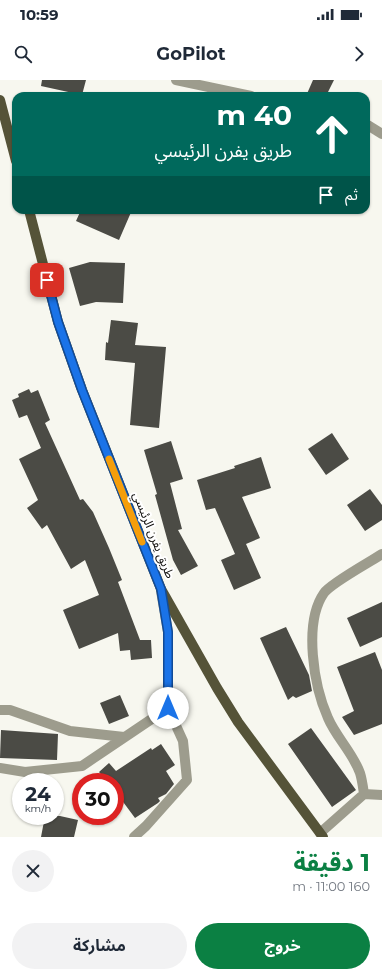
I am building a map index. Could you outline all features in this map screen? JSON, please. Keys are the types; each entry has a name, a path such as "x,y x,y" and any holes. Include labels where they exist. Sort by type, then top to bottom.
{"main road":[{"path":"0,100 12,146"},
{"name":"طريق يفرن الرئيسي","path":"30,214 63,336 82,390 161,589 238,722 322,835"}],"street":[{"path":"176,80 232,92"},
{"path":"370,126 382,134"},
{"path":"364,794 360,773 328,718 316,686 313,656 314,625 316,608 325,592 382,554"},
{"path":"134,837 146,826 187,780 183,740 168,708 168,632 161,589"},
{"path":"0,768 25,772 82,766 168,708"},
{"path":"0,710 10,710 70,731 124,737"},
{"path":"322,835 364,794 382,795"}],"building":[{"path":"42,80 86,80 83,92 68,92 41,86"},
{"path":"313,80 334,80 328,92 308,92"},
{"path":"79,214 130,214 119,240 76,221"},
{"path":"90,262 125,263 123,303 96,302 80,306 69,268"},
{"path":"111,320 138,323 135,345 166,347 159,428 130,425 135,363 105,360 106,342 108,343"},
{"path":"29,389 31,393 38,390 50,420 45,423 80,500 83,499 93,512 122,580 118,582 140,640 151,640 152,658 131,660 130,650 120,651 118,633 79,649 63,610 99,595 85,560 71,569 47,525 42,529 27,508 38,500 19,459 41,448 27,415 19,418 12,400 19,397 18,394"},
{"path":"332,433 349,459 326,475 308,449"},
{"path":"171,441 183,479 170,483 182,529 178,530 198,566 181,575 173,560 155,495 157,494 144,450"},
{"path":"261,457 271,488 242,497 260,538 246,544 261,578 234,590 221,560 235,554 215,508 206,510 197,480 235,468 234,466"},
{"path":"370,489 382,505 382,520 365,531 347,505"},
{"path":"382,602 382,637 360,647 347,618"},
{"path":"286,627 309,675 312,691 296,698 293,696 288,700 260,638"},
{"path":"375,652 382,670 382,724 354,735 342,717 354,711 337,667"},
{"path":"120,695 129,716 109,724 100,703"},
{"path":"311,728 356,790 332,807 288,744"},
{"path":"1,730 58,734 57,760 0,758"},
{"path":"161,744 175,765 166,771 174,784 166,794 158,798 160,801 158,803 135,818 124,803 124,773 99,772 109,763 116,771 151,748 152,750"},
{"path":"64,817 72,819 72,825 77,825 74,837 41,837 43,825 64,825"}],"slow traffic":[{"path":"109,459 142,542"}],"route":[{"path":"47,280 58,322 82,390 161,589 168,632 168,708"}]}
